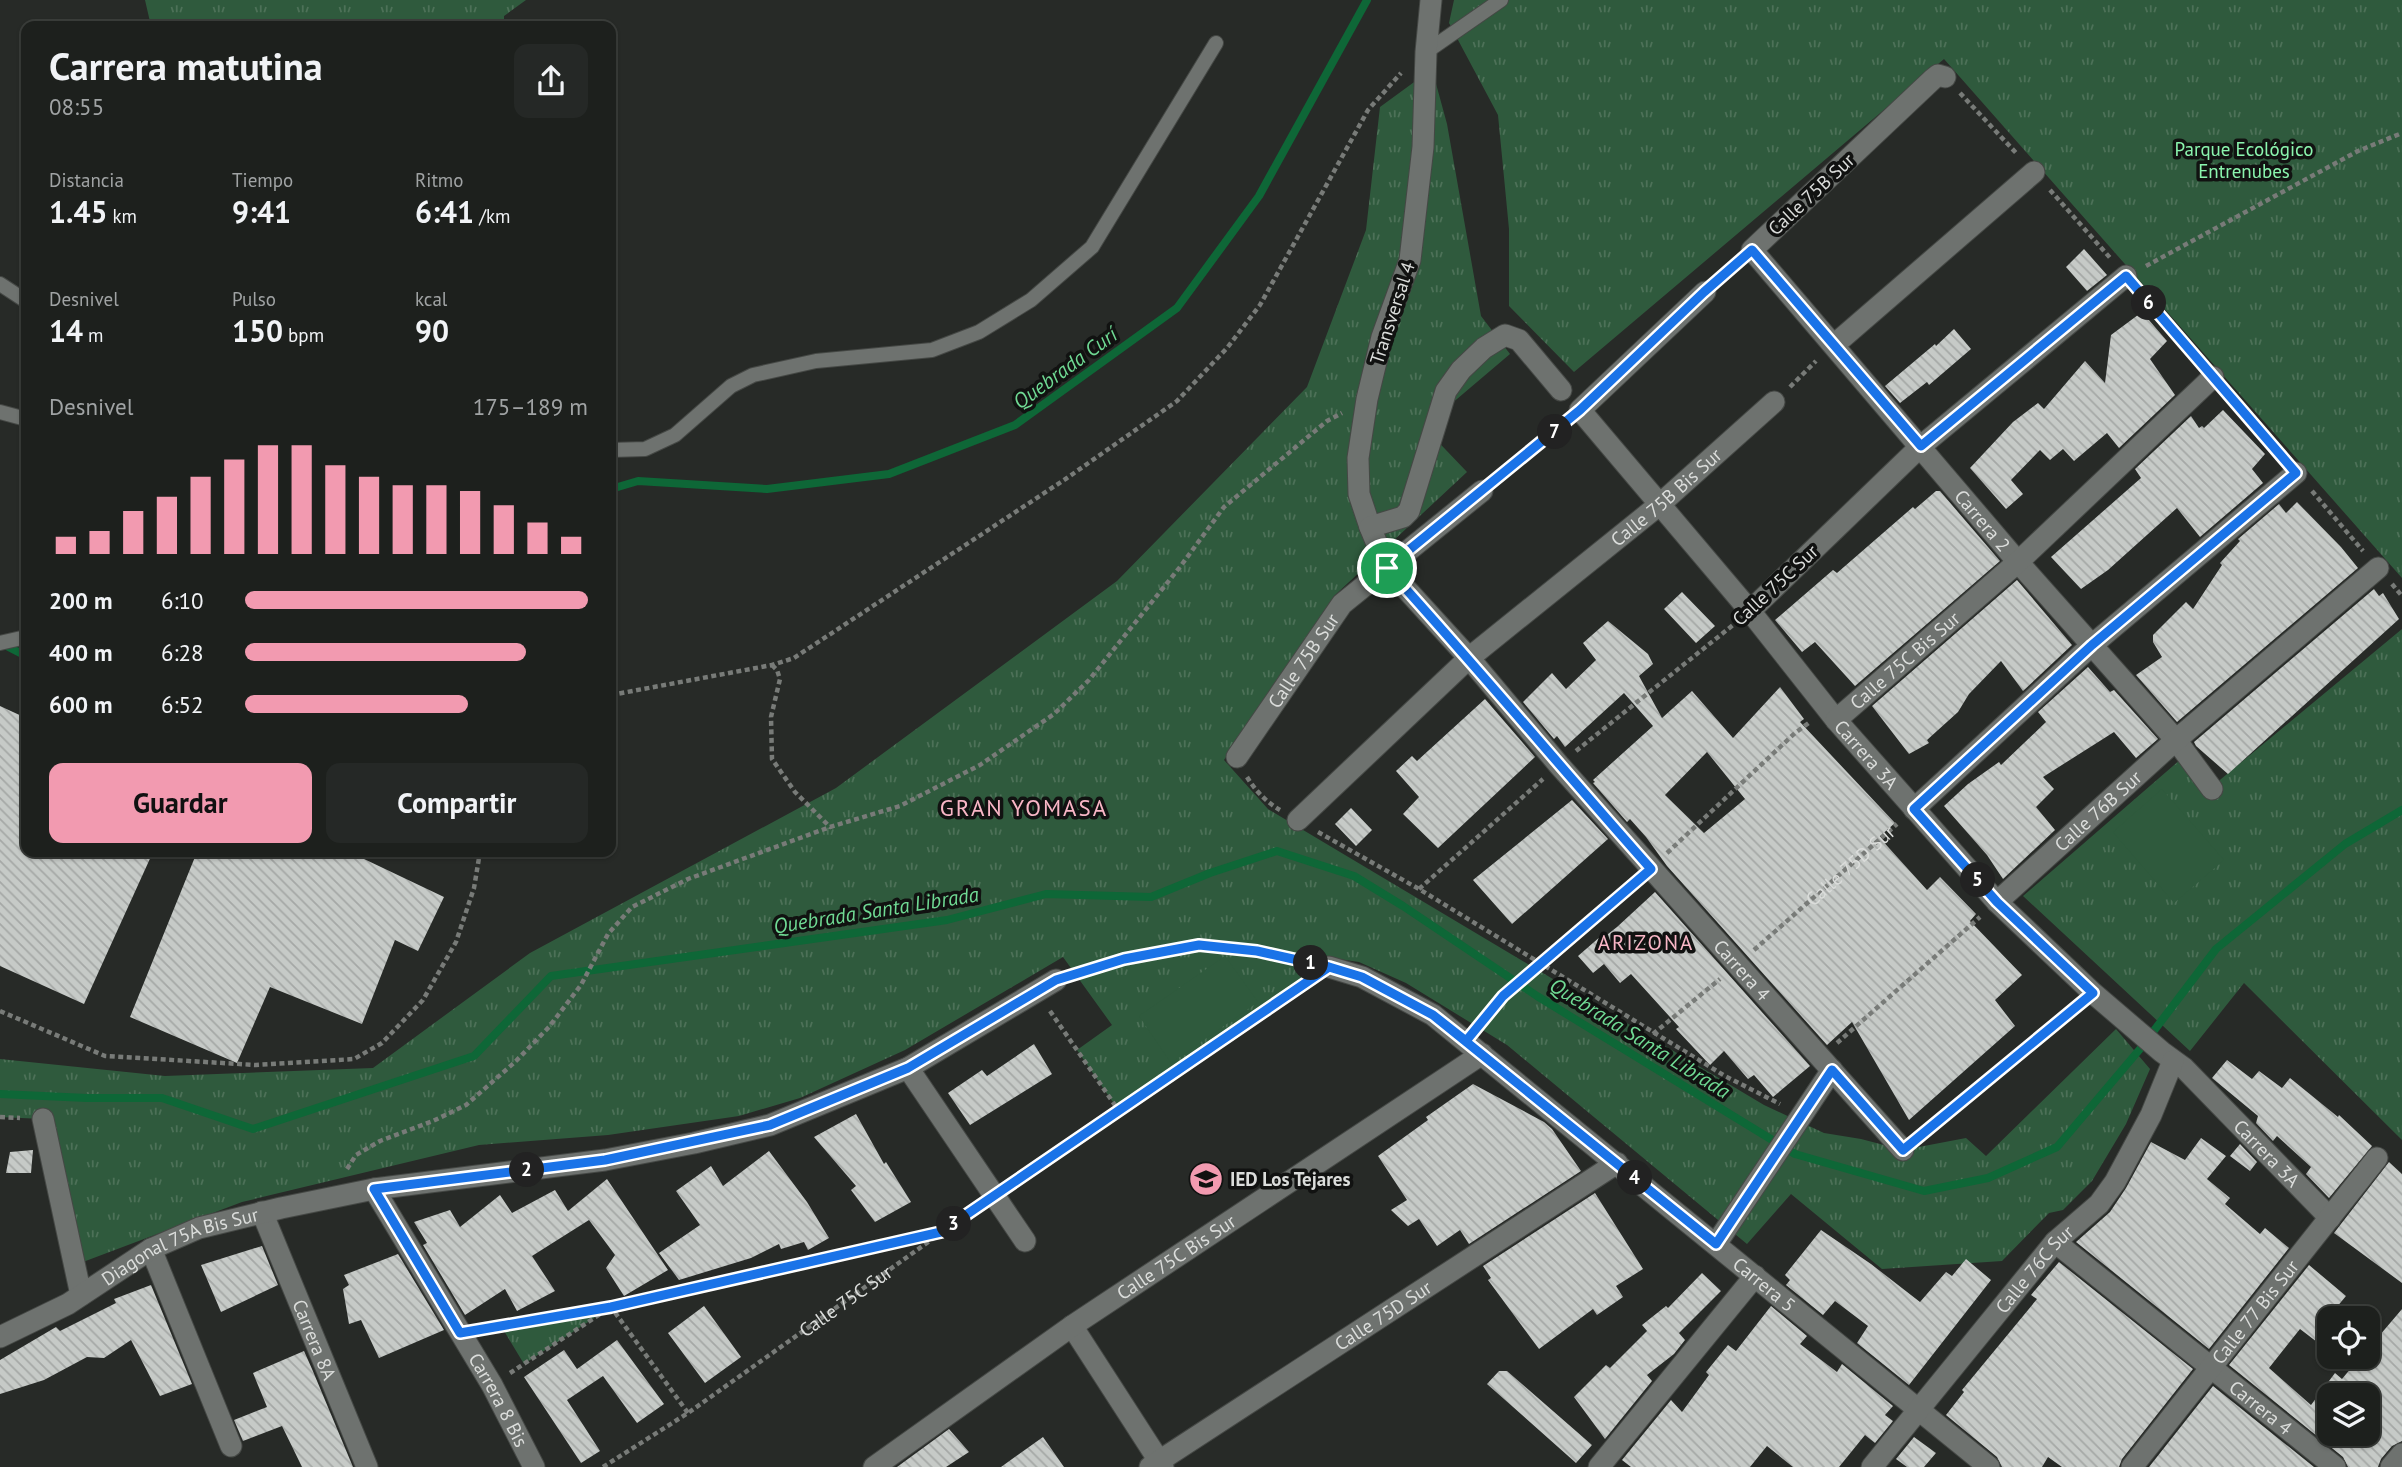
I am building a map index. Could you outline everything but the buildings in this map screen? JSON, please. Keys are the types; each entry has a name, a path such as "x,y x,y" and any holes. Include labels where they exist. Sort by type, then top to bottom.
{"street":[{"name":"Transversal 4","path":"1387,568 1359,494 1357,476 1367,399 1382,337 1410,260 1423,147 1426,52 1431,0"},
{"name":"Calle 75B Sur","path":"1752,250 1933,79 1938,75 1945,77"},
{"path":"1834,345 2034,172"},
{"name":"Carrera 2","path":"1752,250 2018,562 2176,740 2212,789"},
{"name":"Calle 75C Sur","path":"1750,611 1921,446 2126,276"},
{"path":"1580,410 1704,292"},
{"path":"1370,527 1403,517 1409,511 1446,391 1461,370 1484,348 1505,335 1519,340 1561,390"},
{"name":"Calle 75C Bis Sur","path":"1836,720 2018,562 2213,377"},
{"name":"Calle 75B Bis Sur","path":"1298,820 1469,658 1659,505 1774,402"},
{"name":"Carrera 3A","path":"1580,410 1750,611 1836,720 1997,902 2093,993 2184,1068 2330,1218"},
{"path":"1914,809 2092,645 2296,473"},
{"name":"Calle 75B Sur","path":"1237,757 1342,604 1482,491"},
{"name":"Carrera 4","path":"1387,568 1469,658 1651,869 1903,1150"},
{"name":"Calle 76B Sur","path":"1997,902 2176,740 2378,568"},
{"name":"Carrera 5","path":"1329,967 1362,977 1433,1015 1989,1467"},
{"path":"374,1189 605,1160 770,1125 908,1068 1056,980"},
{"name":"Calle 75C Bis Sur","path":"873,1467 1474,1047"},
{"name":"Calle 76C Sur","path":"1872,1467 2055,1242 2099,1205 2115,1182 2151,1115 2167,1056"},
{"path":"1716,1244 1798,1123 1827,1064"},
{"path":"908,1068 1025,1241"},
{"path":"43,1119 81,1296"},
{"name":"Calle 77 Bis Sur","path":"2132,1467 2377,1158"},
{"name":"Calle 75D Sur","path":"1158,1465 1617,1163"},
{"name":"Diagonal 75A Bis Sur","path":"0,1337 81,1296 152,1249 200,1228 374,1189"},
{"name":"Carrera 8 Bis","path":"374,1189 492,1385 534,1467"},
{"name":"Carrera 8A","path":"262,1212 367,1467"},
{"name":"Carrera 4","path":"2055,1242 2335,1467"},
{"path":"152,1249 232,1446"},
{"path":"1599,1467 1755,1276"},
{"path":"1072,1326 1158,1465"},
{"path":"2391,1467 2402,1454"}],"lane":[{"path":"1426,52 1501,0"},
{"path":"616,450 645,449 675,435 731,386 752,375 816,361 932,350 979,332 1031,300 1093,247 1216,43"},
{"path":"0,284 21,298"},
{"path":"0,412 21,418"},
{"path":"0,643 21,638"}],"path":[{"path":"616,694 772,665 794,658 1067,478 1177,401 1227,348 1260,305 1368,110 1395,79 1426,52"},
{"path":"1945,77 2126,276 2402,596"},
{"path":"2126,276 2358,151 2402,133"},
{"name":"Calle 75B Sur","path":"1704,292 1752,250"},
{"path":"1774,402 1834,345"},
{"path":"332,1197 356,1155 380,1141 466,1105 515,1062 549,1027 581,985 608,934 632,907 688,879 830,827 900,806 980,765 1054,714 1089,680 1180,567 1224,507 1326,421 1367,399"},
{"path":"1482,491 1580,410"},
{"name":"Calle 75C Sur","path":"1419,889 1559,765 1750,611"},
{"path":"772,665 780,679 771,717 772,759 795,792 830,827"},
{"name":"Calle 75C Bis Sur","path":"1474,1047 1503,996 1524,977 1651,869 1795,733 1810,722 1836,720"},
{"path":"1237,757 1252,785 1270,804 1419,889 1798,1123"},
{"name":"Calle 75D Sur","path":"1653,1034 1738,964 1914,809"},
{"path":"0,1011 105,1056 256,1065 354,1059 382,1043 423,1000 456,942 474,888 479,857"},
{"path":"1827,1064 1997,902"},
{"path":"1056,980 1124,959 1199,945 1257,951 1329,967"},
{"name":"Calle 75C Sur","path":"603,1467 688,1413 941,1232 1329,967"},
{"path":"1037,992 1119,1111"},
{"path":"1903,1150 2093,993"},
{"path":"460,1333 611,1307 941,1232"},
{"path":"492,1385 611,1307"},
{"path":"611,1307 688,1413"}],"green space":[{"path":"145,0 526,0 504,16 504,21 150,21"},
{"name":"Parque Ecológico Entrenubes","path":"1454,0 2402,0 2402,578 1944,59 1574,372 1509,306 1509,229 1498,115 1449,23"},
{"path":"1432,69 1447,124 1481,316 1510,354 1424,427 1467,472 1334,596 1224,760 1268,809 1764,1105 1824,1133 1903,1150 1966,1138 1986,1156 2116,1029 2150,1069 2126,1124 2092,1181 2063,1210 2049,1213 2002,1261 1882,1269 1791,1194 1747,1244 1507,1045 1406,983 1359,962 1318,956 1329,967 1119,1111 1077,1050 1112,1025 1063,957 905,1050 800,1098 739,1116 608,1135 479,1145 242,1202 75,1265 43,1119 0,1117 0,1059 165,1076 373,1068 530,953 836,788 1117,581 1307,387 1366,230 1380,107"},
{"path":"2402,629 2402,1140 2244,983 2190,1051 2023,896 2181,759 2209,789"},
{"path":"2162,789 2224,860 2174,903 2113,832"},
{"path":"1225,956 1258,1002 1171,1063 1139,1016"},
{"path":"611,1307 524,1364 501,1326"}],"waterway":[{"name":"Quebrada Curí","path":"616,488 638,481 767,489 889,474 1015,425 1177,308 1259,196 1367,0"},
{"name":"Quebrada Curí","path":"1,643 21,653"},
{"name":"Quebrada Santa Librada","path":"0,1094 162,1098 253,1129 474,1056 551,976 947,920 1046,894 1151,897 1210,873 1277,851 1354,876 1537,996 1795,1154 1924,1191 1988,1178 2057,1147 2140,1049 2216,949 2345,844 2402,810"}],"place":[{"name":"IED Los Tejares","path":"1206,1179"}],"district":[{"name":"GRAN YOMASA","path":"1024,807"},
{"name":"ARIZONA","path":"1646,942"}],"route":[{"path":"1387,568 1469,658 1651,869 1503,996 1466,1041 1433,1015 1404,998 1362,977 1329,967 1257,951 1199,945 1124,959 1056,980 908,1068 770,1125 605,1160 374,1189 460,1333 611,1307 941,1232 1329,967 1362,977 1433,1015 1716,1244 1832,1070 1903,1150 2093,993 1997,902 1914,809 2092,645 2296,473 2126,276 1921,446 1752,250 1580,410 1387,568"}]}
